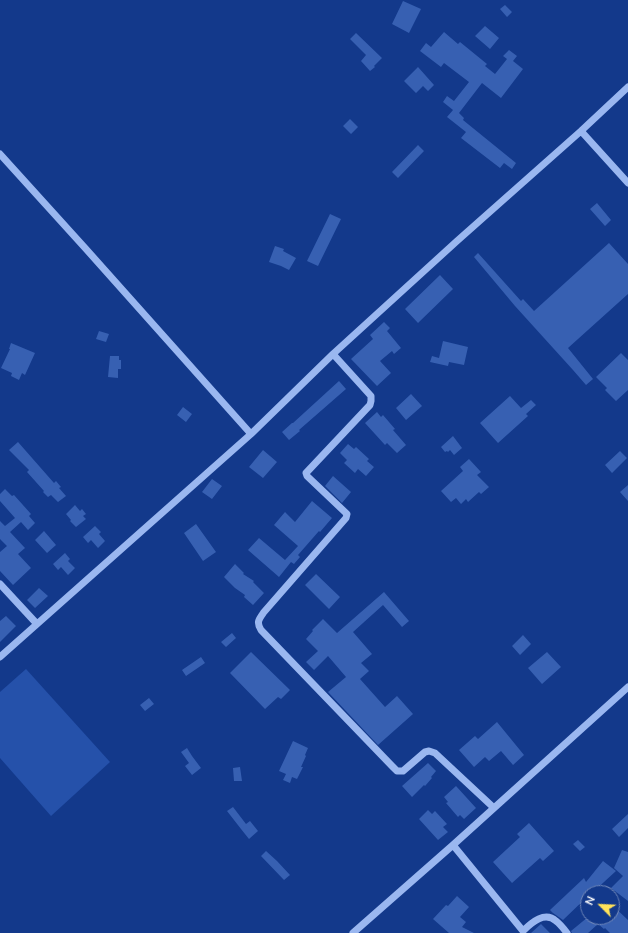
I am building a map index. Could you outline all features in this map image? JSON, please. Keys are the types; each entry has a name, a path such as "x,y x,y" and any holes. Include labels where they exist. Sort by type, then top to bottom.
{"street":[{"path":"0,658 251,434 333,354 628,87"},
{"path":"581,131 628,183"},
{"path":"0,154 251,434"},
{"path":"333,354 371,396 371,401 370,405 306,473 307,476 347,514 344,521 259,618 258,625 261,630 397,771 403,770 425,752 429,751 435,753 494,808"},
{"path":"0,584 37,624"},
{"path":"353,933 628,687"},
{"path":"453,845 524,932 532,922 545,916 556,920 567,933"}],"shaded area":[{"path":"26,669 110,762 51,816 0,758 0,692"}],"building":[{"path":"403,1 421,9 409,33 392,24"},
{"path":"505,5 512,12 507,17 500,9"},
{"path":"485,26 499,38 490,49 475,36"},
{"path":"444,32 458,44 460,42 487,64 485,66 495,74 507,59 503,56 509,50 517,56 513,61 523,69 501,98 482,83 459,113 464,118 463,120 516,163 512,169 504,163 500,168 461,138 466,132 447,117 453,110 443,102 447,96 454,101 469,82 444,63 441,67 420,51 426,43 431,47"},
{"path":"356,33 382,58 370,71 361,61 366,55 350,39"},
{"path":"418,67 434,85 428,91 423,86 416,93 404,81"},
{"path":"350,119 358,127 351,134 343,126"},
{"path":"418,145 424,151 398,178 392,172"},
{"path":"597,203 611,220 605,226 590,209"},
{"path":"330,214 341,219 318,266 307,261"},
{"path":"609,243 628,264 628,294 568,348 593,379 586,385 515,306 474,257 478,253 521,301 523,299 534,311"},
{"path":"275,246 284,249 283,251 296,258 289,270 269,262"},
{"path":"440,275 453,289 418,323 405,309"},
{"path":"384,322 390,328 387,331 401,348 394,354 392,351 380,361 391,373 377,386 351,359 373,339 370,335"},
{"path":"99,331 109,334 106,342 96,339"},
{"path":"443,341 468,347 464,365 449,362 448,366 430,362 432,356 439,358"},
{"path":"11,343 35,353 25,375 22,373 19,380 11,376 12,373 1,368 10,349"},
{"path":"621,353 628,360 628,390 616,401 605,390 607,388 596,377"},
{"path":"110,356 119,356 119,360 121,360 121,369 118,369 118,378 108,377"},
{"path":"339,381 346,389 289,440 282,432"},
{"path":"411,394 422,406 406,420 396,408"},
{"path":"510,396 521,408 531,400 536,405 526,414 528,416 498,443 480,423"},
{"path":"183,407 192,414 186,422 177,415"},
{"path":"377,412 381,417 383,415 406,445 397,453 387,443 385,445 365,423"},
{"path":"453,436 462,448 454,455 450,450 445,452 441,447"},
{"path":"18,442 54,483 56,481 61,487 59,488 66,496 58,502 51,495 48,497 43,492 44,491 27,472 29,470 9,450"},
{"path":"348,444 354,449 356,447 369,459 367,461 374,467 366,476 358,469 355,473 344,463 347,460 340,453"},
{"path":"263,450 277,462 263,478 249,467"},
{"path":"620,451 627,458 612,473 605,465"},
{"path":"469,459 481,472 477,475 489,487 481,494 479,492 468,502 466,499 461,504 456,498 451,502 441,491 463,471 460,467"},
{"path":"333,476 351,492 342,503 325,486"},
{"path":"212,479 222,486 212,499 202,492"},
{"path":"628,485 628,501 620,492"},
{"path":"5,489 12,496 14,495 31,514 29,516 35,523 28,530 21,522 10,532 25,548 18,554 31,568 13,585 0,571 0,552 7,546 0,539 0,521 5,526 15,518 0,501 0,494"},
{"path":"312,501 332,518 298,555 300,557 294,564 291,562 279,577 248,550 259,538 285,560 298,546 274,525 285,512 295,522"},
{"path":"75,505 80,511 82,509 86,514 83,516 86,519 76,527 66,514"},
{"path":"196,524 216,552 203,561 184,533"},
{"path":"95,526 101,532 99,534 105,541 98,548 91,540 88,543 83,537"},
{"path":"44,531 56,545 47,553 35,540"},
{"path":"65,553 70,559 68,561 75,568 68,575 61,567 58,570 53,564"},
{"path":"235,564 244,573 243,574 254,581 253,582 264,593 253,605 244,597 245,595 224,577"},
{"path":"316,574 340,597 329,609 305,585"},
{"path":"39,588 48,596 35,608 27,600"},
{"path":"384,592 409,621 402,627 383,605 353,632 372,654 361,663 369,671 360,679 385,707 397,696 413,714 378,745 328,692 346,677 328,656 314,670 306,662 318,651 306,639 313,631 312,630 323,619 337,633"},
{"path":"6,616 16,626 0,642 0,621"},
{"path":"232,633 236,638 226,647 221,642"},
{"path":"523,635 531,644 520,655 512,646"},
{"path":"251,652 290,690 281,699 278,697 265,709 230,673"},
{"path":"547,652 561,667 542,684 528,668"},
{"path":"201,657 205,663 186,676 182,670"},
{"path":"149,698 154,704 145,711 140,705"},
{"path":"497,722 524,755 513,765 501,751 489,761 485,757 474,767 459,750 475,736 478,739"},
{"path":"293,741 308,748 301,767 303,767 297,779 292,777 290,783 283,780 286,774 279,771"},
{"path":"187,748 201,768 192,775 185,766 189,763 181,752"},
{"path":"428,763 436,771 425,786 424,785 412,797 402,786"},
{"path":"240,767 242,781 234,781 233,768"},
{"path":"456,786 476,808 464,819 460,815 458,817 446,803 448,802 444,797"},
{"path":"233,807 246,824 250,821 258,831 249,839 227,811"},
{"path":"428,810 432,814 435,811 447,824 443,827 448,832 438,840 419,819"},
{"path":"628,814 628,828 619,837 612,829"},
{"path":"529,823 554,851 543,861 540,858 512,883 493,862 520,837 517,834"},
{"path":"578,840 585,847 580,851 573,844"},
{"path":"622,850 628,852 628,901 620,895 620,885 614,885 623,876 614,868"},
{"path":"266,851 290,875 284,880 261,856"},
{"path":"603,861 616,871 601,885 580,885 580,904 563,920 550,910 584,878 586,882"},
{"path":"457,896 469,907 460,917 466,922 462,927 474,933 449,933 433,919"},
{"path":"620,912 628,920 628,933 610,933 605,928 604,929 599,925 620,925"},
{"path":"541,924 550,933 531,933"},
{"path":"580,924 580,925 597,925 588,933 572,933 571,931"}]}
